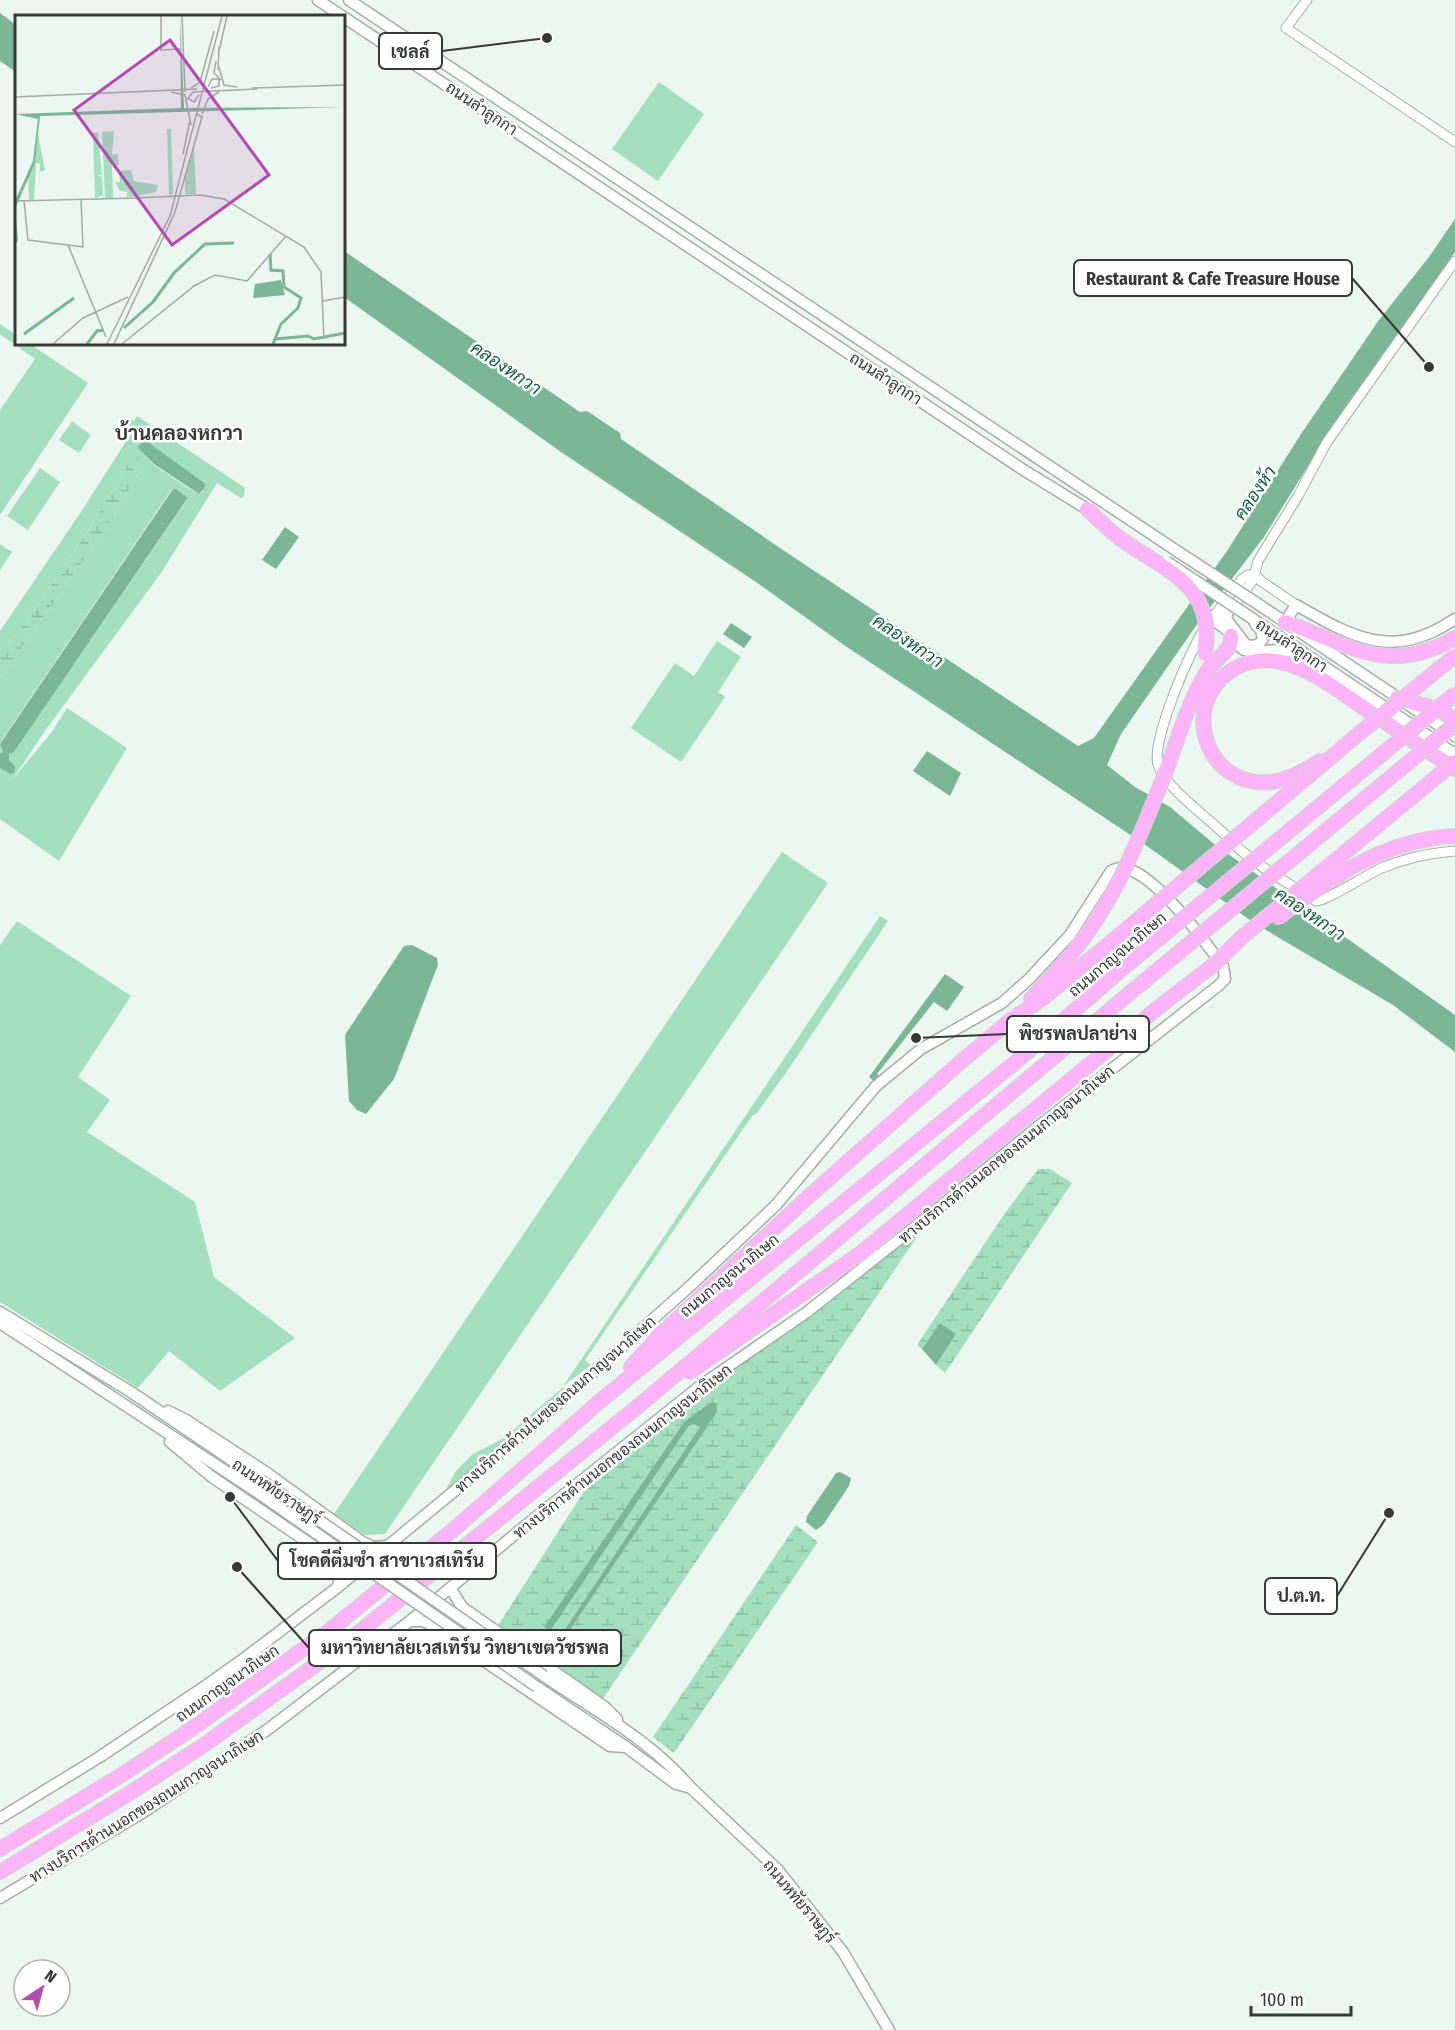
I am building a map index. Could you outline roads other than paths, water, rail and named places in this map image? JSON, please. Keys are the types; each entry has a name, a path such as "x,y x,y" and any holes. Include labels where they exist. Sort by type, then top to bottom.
{"highway":[{"path":"1087,509 1117,536 1180,577 1194,591 1205,617 1207,637 1205,654 1187,716"},
{"path":"1285,622 1316,633 1347,648 1378,656 1424,651 1455,638"},
{"path":"599,1402 661,1334 807,1198 1011,1020 1067,960 1097,921 1120,882 1187,716 1208,670 1230,646 1231,636"},
{"path":"1011,1020 1042,999 1455,656"},
{"path":"1361,732 1308,769 1287,779 1264,783 1245,779 1220,764 1211,753 1204,738 1203,719 1207,698 1220,679 1238,666 1268,660 1309,673 1455,769"},
{"name":"ถนนกาญจนาภิเษก","path":"0,1849 184,1734 330,1630 453,1530 599,1402 1017,1061 1122,969 1455,694"},
{"path":"1397,698 1433,708 1455,718"},
{"path":"1216,963 1242,937 1455,763 1361,706"},
{"path":"0,1872 130,1793 256,1709 342,1646 636,1408 1142,983 1455,724"},
{"path":"636,1408 861,1253 1164,1003 1329,880 1387,850 1417,841 1455,836"}],"main road":[{"name":"ถนนลำลูกกา","path":"318,0 341,15"},
{"name":"ถนนลำลูกกา","path":"349,0 1455,736"},
{"name":"ถนนลำลูกกา","path":"345,18 1455,754"},
{"path":"1285,622 1296,605 1342,630 1362,638 1381,641 1413,639 1430,633 1455,619"},
{"path":"1222,619 1243,642 1250,646 1261,642 1263,635 1247,615"},
{"path":"1222,619 1235,643 1244,650 1288,650 1319,663"},
{"name":"ทางบริการด้านในของถนนกาญจนาภิเษก","path":"0,1818 98,1758 201,1689 338,1587 533,1426 688,1288 776,1205 876,1086 921,1049 987,1012 1016,992 1070,935 1111,871 1123,867 1134,871 1155,887 1177,909 1223,966 1225,979"},
{"name":"ทางบริการด้านนอกของถนนกาญจนาภิเษก","path":"0,1898 142,1813 267,1730 410,1622 536,1517 700,1386 807,1312 1225,979"},
{"name":"ถนนหทัยราษฎร์","path":"0,1312 131,1392 635,1738 680,1775 778,1870 843,1952 889,2030"},
{"name":"ถนนหทัยราษฎร์","path":"0,1323 254,1490 537,1687 626,1746 676,1784 691,1788"},
{"path":"131,1392 186,1420 267,1473 361,1541 373,1547 388,1546"},
{"path":"122,1403 204,1470 328,1556 341,1573 338,1587"},
{"path":"451,1589 462,1607 605,1707 635,1738"},
{"path":"453,1640 454,1624 458,1619 472,1614"},
{"path":"410,1622 428,1623 610,1746 626,1746"}],"street":[{"path":"1307,0 1286,28 1455,142"},
{"path":"1255,575 1258,561 1298,496 1327,442 1455,261"},
{"path":"1296,605 1255,575 1248,575 1242,579 1222,619 1205,627 1195,644 1178,685 1158,746 1159,769 1180,793 1244,853 1316,901 1322,901 1354,882 1394,863 1455,851"}],"water":[{"path":"0,13 15,24 15,71 0,61"},
{"name":"คลองหกวา","path":"1455,219 1455,252 1326,437 1264,537 1198,623 1121,734 1107,765 1135,787 1170,807 1214,844 1455,1015 1455,1052 1393,1005 1254,923 1147,846 844,645 756,582 561,452 345,298 345,252 580,412 587,411 620,433 621,439 780,548 1078,746 1094,738 1227,551 1301,434 1379,320 1429,257"},
{"path":"145,440 204,483 205,487 199,494 154,464 139,449 138,446"},
{"path":"173,489 187,499 14,752 9,754 9,760 15,769 14,773 10,774 0,768 0,754 3,752 0,744"},
{"path":"285,527 299,537 276,569 262,560"},
{"path":"731,623 752,637 744,648 723,634"},
{"path":"927,751 961,773 950,796 913,771"},
{"path":"412,945 437,958 438,965 394,1079 366,1114 357,1110 349,1101 345,1035 404,946"},
{"path":"945,974 964,987 947,1011 934,1002 877,1074 880,1076 875,1082 869,1077"},
{"path":"940,1323 956,1334 936,1365 922,1349"},
{"path":"710,1403 716,1403 717,1412 568,1633 563,1637 561,1635 700,1427 693,1424 688,1427 550,1631 544,1627 683,1423"},
{"path":"840,1472 851,1478 849,1486 823,1525 816,1530 806,1522 807,1516 836,1473"}],"place":[{"name":"เชลล์","path":"547,38"},
{"name":"Restaurant & Cafe Treasure House","path":"1429,367"},
{"name":"พิชรพลปลาย่าง","path":"916,1038"},
{"name":"โชคดีติ่มซำ สาขาเวสเทิร์น","path":"230,1497"},
{"name":"ป.ต.ท.","path":"1389,1513"},
{"name":"มหาวิทยาลัยเวสเทิร์น วิทยาเขตวัชรพล","path":"237,1567"}],"district":[{"name":"บ้านคลองหกวา","path":"179,433"}],"water label":[{"name":"คลองห้า","path":"1255,493"}]}
